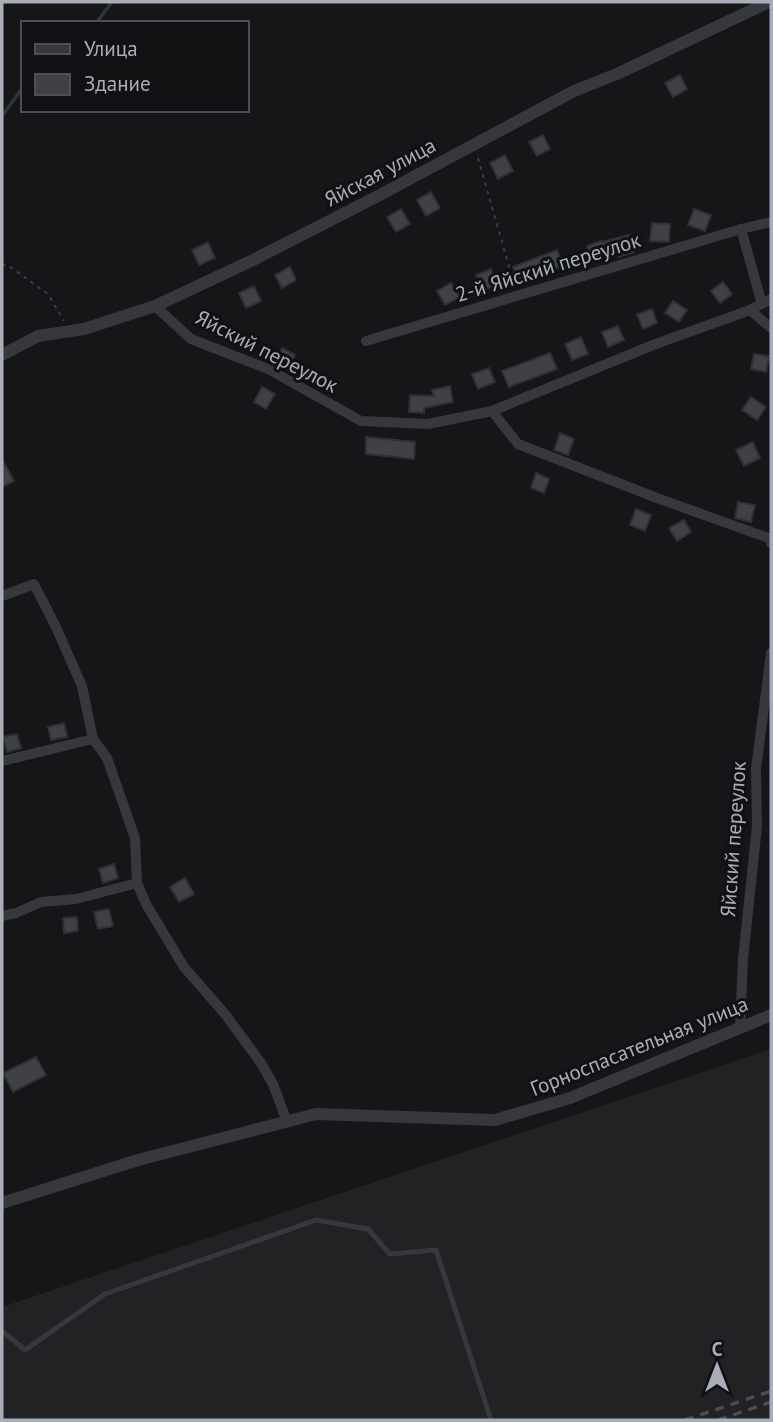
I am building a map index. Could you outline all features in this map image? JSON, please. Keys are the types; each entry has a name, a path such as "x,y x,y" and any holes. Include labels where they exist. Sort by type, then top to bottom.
{"street":[{"name":"Яйская улица","path":"2,355 38,336 84,329 155,306 251,261 378,196 574,91 619,73 769,2"},
{"name":"2-й Яйский переулок","path":"366,341 771,222"},
{"path":"741,229 766,301"},
{"name":"Яйский переулок","path":"155,306 191,339 268,369 361,421 428,424 492,411 653,345 750,310 766,301"},
{"path":"750,310 771,328"},
{"path":"492,411 518,444 657,498 771,538"},
{"path":"2,596 34,584 82,686 93,739 107,758 135,838 137,883 146,904 184,967 225,1014 261,1063 273,1084 287,1122"},
{"name":"Яйский переулок","path":"740,1028 743,959 757,826 756,769 771,653"},
{"path":"2,761 93,739"},
{"path":"2,916 41,902 76,899 137,883"},
{"name":"Горноспасательная улица","path":"2,1203 138,1160 316,1114 495,1120 570,1098 771,1014"}],"lane":[{"path":"2,1331 25,1350 105,1294 316,1220 368,1229 390,1254 436,1250 491,1420"}],"path":[{"path":"474,143 517,296"},
{"path":"2,264 9,266 48,294 70,331"}],"shaded area":[{"path":"771,1049 771,1420 2,1420 2,1307"}],"building":[{"path":"680,75 687,89 673,97 665,83"},
{"path":"543,135 550,149 537,156 529,142"},
{"path":"505,155 513,171 498,179 490,163"},
{"path":"431,192 440,208 426,216 417,200"},
{"path":"401,209 410,224 396,232 387,217"},
{"path":"694,209 711,215 705,231 688,225"},
{"path":"652,223 670,224 669,242 650,241"},
{"path":"629,235 634,252 619,257 618,252 593,262 587,246"},
{"path":"208,242 215,258 199,265 192,250"},
{"path":"557,250 563,266 519,281 513,267"},
{"path":"290,267 296,280 282,288 275,275"},
{"path":"491,269 497,285 483,290 476,275"},
{"path":"723,282 732,294 720,303 711,291"},
{"path":"451,283 460,297 445,305 437,291"},
{"path":"254,286 261,301 246,308 239,293"},
{"path":"673,301 687,310 679,322 665,313"},
{"path":"652,309 657,323 643,329 637,314"},
{"path":"618,326 624,340 608,347 602,332"},
{"path":"581,337 588,354 572,360 565,344"},
{"path":"282,348 295,355 287,369 274,362"},
{"path":"550,353 557,369 509,387 502,371"},
{"path":"754,354 769,356 766,372 751,369"},
{"path":"489,368 495,382 478,389 472,374"},
{"path":"450,386 453,402 424,408 424,413 409,412 410,395 434,396 432,390"},
{"path":"262,387 275,394 266,409 254,402"},
{"path":"751,397 766,407 757,420 742,410"},
{"path":"560,433 574,439 568,455 554,450"},
{"path":"366,437 415,442 414,459 366,454"},
{"path":"753,442 760,458 744,466 736,450"},
{"path":"2,459 14,481 2,487"},
{"path":"536,473 549,479 544,493 531,488"},
{"path":"738,502 755,505 751,522 735,518"},
{"path":"636,509 651,515 645,531 630,525"},
{"path":"684,520 691,532 677,541 669,528"},
{"path":"64,723 67,737 51,740 48,727"},
{"path":"17,734 21,748 7,752 3,737"},
{"path":"114,864 118,878 103,883 99,869"},
{"path":"185,878 194,894 179,902 170,887"},
{"path":"109,909 113,926 98,929 94,912"},
{"path":"77,917 78,931 64,933 63,918"},
{"path":"36,1057 46,1075 13,1092 3,1073"}],"waterway":[{"path":"98,21 112,2"},
{"path":"2,116 21,90"}],"railway":[{"path":"685,1420 771,1391"},
{"path":"718,1420 771,1402"}]}
